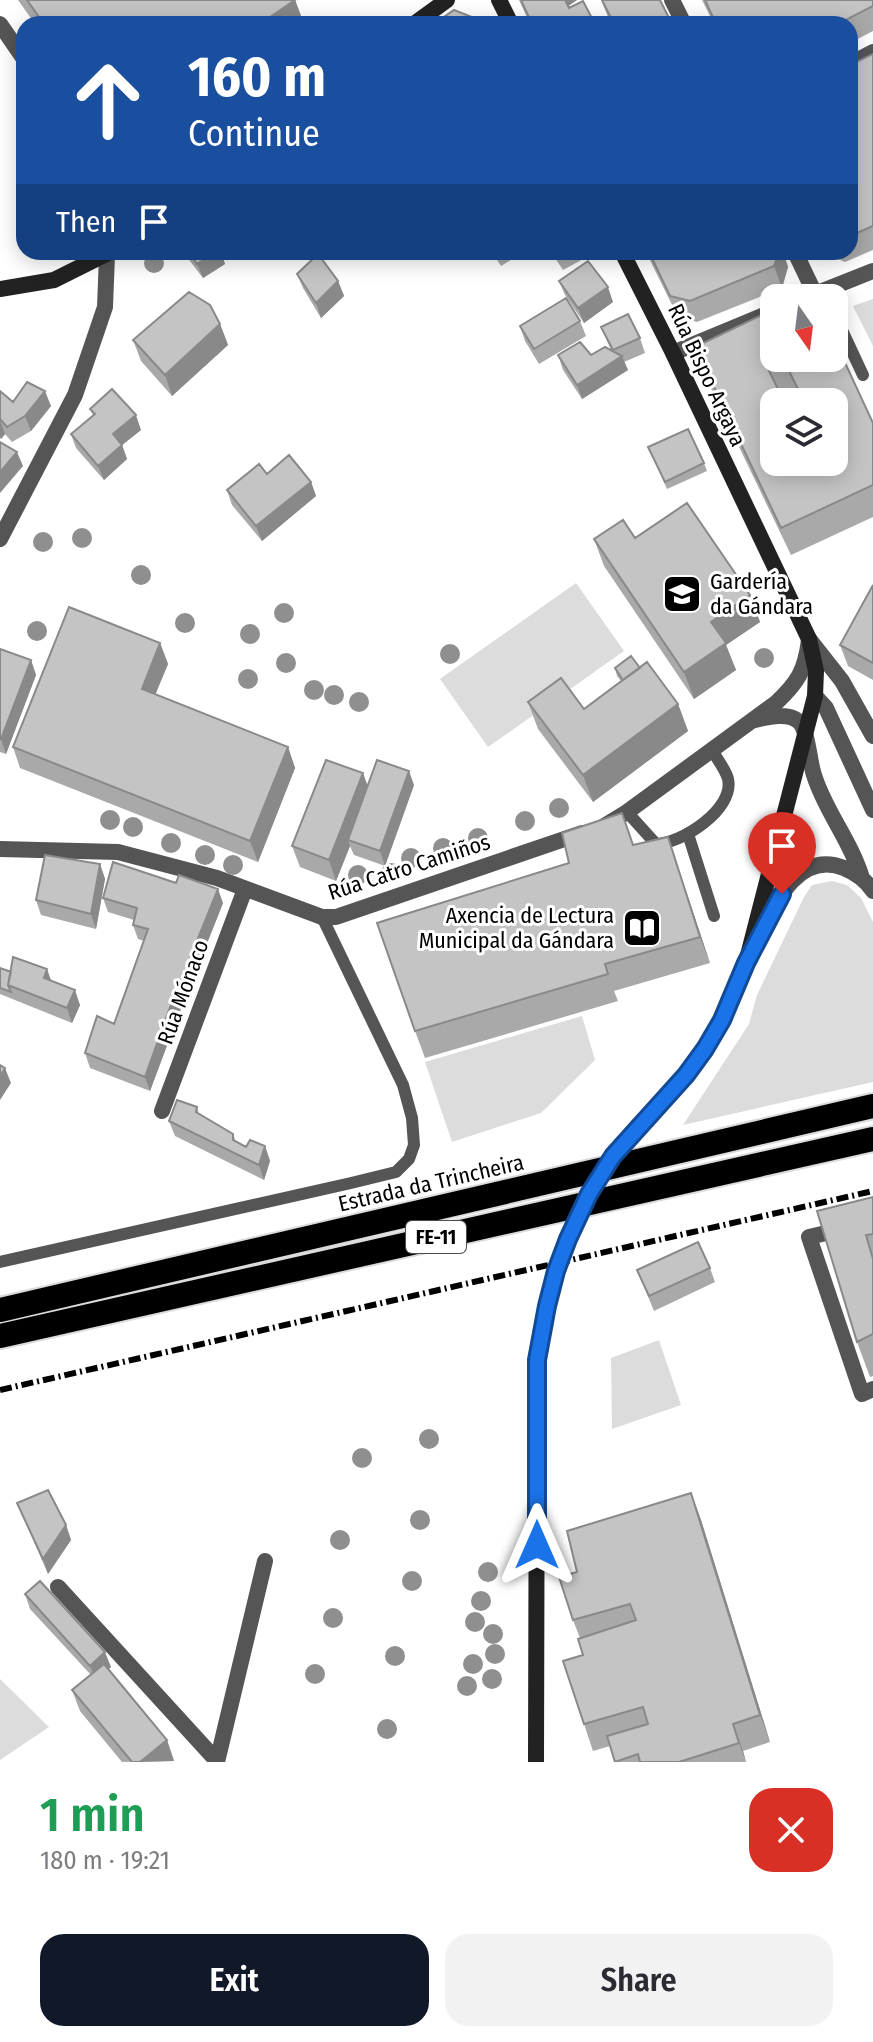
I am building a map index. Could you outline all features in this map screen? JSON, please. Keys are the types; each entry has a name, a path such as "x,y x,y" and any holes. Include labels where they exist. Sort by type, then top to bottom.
{"highway":[{"name":"Estrada da Trincheira","path":"0,1310 873,1106"},
{"name":"FE-11","path":"0,1336 873,1139"}],"street":[{"path":"425,16 447,0"},
{"path":"0,24 16,47"},
{"path":"0,289 54,280 94,260"},
{"path":"0,539 75,395 105,307 108,260"},
{"name":"Rúa Bispo Argaya","path":"536,1762 537,1360 556,1271 589,1194 613,1156 686,1075 722,1020 746,963 815,696 816,671 809,639 626,260"},
{"path":"799,260 812,284"},
{"path":"843,284 873,271"},
{"path":"673,353 760,317"},
{"path":"809,639 842,681 873,736"},
{"name":"Rúa Catro Camiños","path":"0,849 118,852 217,878 322,917 336,917 610,823 785,695 800,677 809,639"},
{"path":"815,696 826,708 873,810"},
{"path":"754,720 768,716 795,719 803,726 816,781 862,878"},
{"path":"746,963 793,878 817,865 831,864 862,878 873,891"},
{"name":"Rúa Mónaco","path":"162,1111 245,889"},
{"path":"868,1392 809,1237 873,1222"},
{"path":"217,1761 265,1561"},
{"path":"58,1587 217,1761"}],"lane":[{"path":"848,343 863,375"},
{"path":"627,812 656,844 665,844 688,834 714,813 723,801 727,788 728,779 712,750"},
{"path":"688,834 714,916"},
{"path":"0,1262 396,1172 409,1159 414,1145 412,1118 403,1085 322,917"}],"shaded area":[{"path":"873,299 873,346 853,306"},
{"path":"576,583 624,651 488,747 440,679"},
{"path":"832,881 847,885 861,898 873,922 873,1082 683,1125 749,1024 757,995 804,897 812,885"},
{"path":"582,1016 595,1060 541,1113 452,1142 425,1062"},
{"path":"659,1340 681,1405 612,1429 611,1358"},
{"path":"0,1679 49,1727 0,1760"}],"building":[{"path":"27,0 295,0 272,16 38,16"},
{"path":"521,0 565,0 569,8 583,1 591,16 528,16"},
{"path":"602,0 660,0 668,16 610,16"},
{"path":"705,0 873,0 873,6 854,16 712,16"},
{"path":"454,10 469,16 445,16"},
{"path":"873,54 873,226 858,233 858,61"},
{"path":"312,260 322,260 338,281 316,303 297,274"},
{"path":"653,260 776,260 774,266 690,301 670,296"},
{"path":"588,261 608,287 578,308 559,281"},
{"path":"189,292 210,305 220,324 165,375 133,340"},
{"path":"566,298 580,321 534,349 520,326"},
{"path":"628,314 640,338 613,350 601,327"},
{"path":"760,316 760,372 770,372 778,388 760,388 760,476 848,476 848,388 798,388 790,372 848,372 848,369 873,423 873,485 781,528 695,347"},
{"path":"580,342 591,355 605,347 622,356 577,385 558,355"},
{"path":"27,382 45,391 25,416 7,427 0,419 0,391 13,402"},
{"path":"112,389 136,415 113,434 122,445 98,466 71,434 95,414 90,409"},
{"path":"688,429 704,463 665,482 648,447"},
{"path":"0,442 17,452 0,472"},
{"path":"289,455 311,482 256,526 227,490 259,464 267,474"},
{"name":"Gardería da Gándara","path":"687,503 750,595 711,622 726,643 684,672 594,539 623,520 635,538"},
{"path":"873,585 873,663 840,645"},
{"path":"69,607 160,643 142,689 288,747 250,841 13,747"},
{"path":"0,649 31,660 1,739 0,739"},
{"path":"631,656 640,668 623,680 615,668"},
{"path":"647,662 678,704 583,775 528,702 561,678 584,709"},
{"path":"326,760 363,773 329,860 292,846"},
{"path":"377,760 409,771 380,851 348,840"},
{"path":"622,813 633,845 668,837 700,937 605,964 608,974 415,1031 377,923 569,863 562,833"},
{"path":"45,855 100,864 91,914 36,900"},
{"path":"113,862 176,883 179,875 218,889 145,1077 85,1053 97,1016 114,1024 148,929 133,925 137,908 103,898"},
{"path":"13,957 47,969 44,978 75,990 67,1008 8,985"},
{"path":"0,968 11,972 8,985 11,992 0,988"},
{"path":"177,1100 197,1107 196,1112 233,1134 233,1140 246,1147 250,1140 265,1146 259,1165 169,1121"},
{"path":"873,1197 873,1234 866,1235 873,1259 873,1334 857,1342 817,1211"},
{"path":"698,1242 710,1268 649,1296 637,1270"},
{"path":"48,1490 66,1525 43,1559 17,1503"},
{"path":"691,1493 760,1715 733,1724 739,1743 679,1762 640,1762 638,1754 615,1762 607,1736 648,1724 643,1707 584,1724 563,1661 583,1655 578,1639 636,1620 630,1604 573,1620 559,1577 577,1572 567,1531"},
{"path":"40,1581 105,1652 90,1666 25,1594"},
{"path":"104,1664 167,1740 140,1762 132,1762 72,1690"}],"railway":[{"path":"0,1390 873,1191"}],"place":[{"name":"Gardería da Gándara","path":"682,594"},
{"name":"Axencia de Lectura Municipal da Gándara","path":"642,928"}],"route":[{"path":"537,1545 537,1360 547,1306 568,1239 589,1194 613,1156 686,1075 705,1049 782,894"}]}
